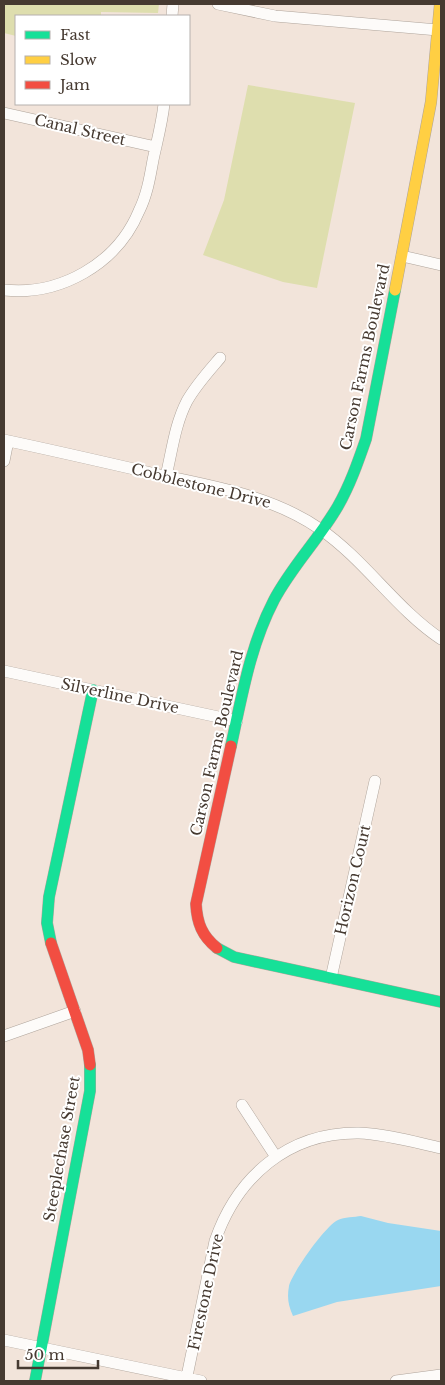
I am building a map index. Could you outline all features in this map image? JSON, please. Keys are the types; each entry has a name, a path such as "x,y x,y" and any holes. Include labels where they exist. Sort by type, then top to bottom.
{"street":[{"path":"218,4 276,16 438,30"},
{"name":"Carson Farms Boulevard","path":"440,4 436,111 402,256 364,446 350,483 338,506 279,591 267,613 251,657 196,904 196,915 199,927 212,946 234,957 441,1002"},
{"path":"4,290 33,290 52,286 82,274 103,260 123,238 139,212 146,193 164,105"},
{"name":"Canal Street","path":"4,113 156,147"},
{"path":"402,256 441,265"},
{"path":"166,476 179,420 186,402 196,386 220,358"},
{"path":"4,461 6,440"},
{"name":"Cobblestone Drive","path":"6,440 252,496 284,509 322,530 343,547 419,622 441,639"},
{"name":"Silverline Drive","path":"4,671 237,721"},
{"name":"Steeplechase Street","path":"35,1381 90,1091 91,1071 88,1050 51,945 47,923 49,898 93,690"},
{"name":"Horizon Court","path":"331,978 375,781"},
{"path":"4,1036 75,1011"},
{"path":"242,1105 276,1158"},
{"name":"Firestone Drive","path":"187,1380 215,1241 221,1224 240,1191 259,1170 286,1150 326,1136 360,1133 385,1136 441,1148"},
{"path":"4,1340 187,1380 201,1381"},
{"path":"396,1381 441,1375"}],"green space":[{"path":"4,4 159,4 158,13 101,12 101,15 15,15 15,36 4,33"},
{"path":"248,85 355,103 317,288 283,282 203,255 224,200"}],"water":[{"path":"361,1216 388,1223 441,1231 441,1286 337,1302 293,1316 288,1301 289,1286 303,1261 318,1240 338,1220"}],"traffic: fast":[{"path":"231,746 248,671 266,617 281,588 338,506 360,456 366,439 395,290"},
{"path":"51,943 47,923 49,897 93,690"},
{"path":"217,948 234,957 441,1002"},
{"path":"35,1381 90,1091 90,1065"}],"traffic: slow":[{"path":"395,290 431,102 440,4"}],"traffic: jam":[{"path":"217,948 201,929 196,904 231,746"},
{"path":"51,943 88,1050 90,1065"}]}
